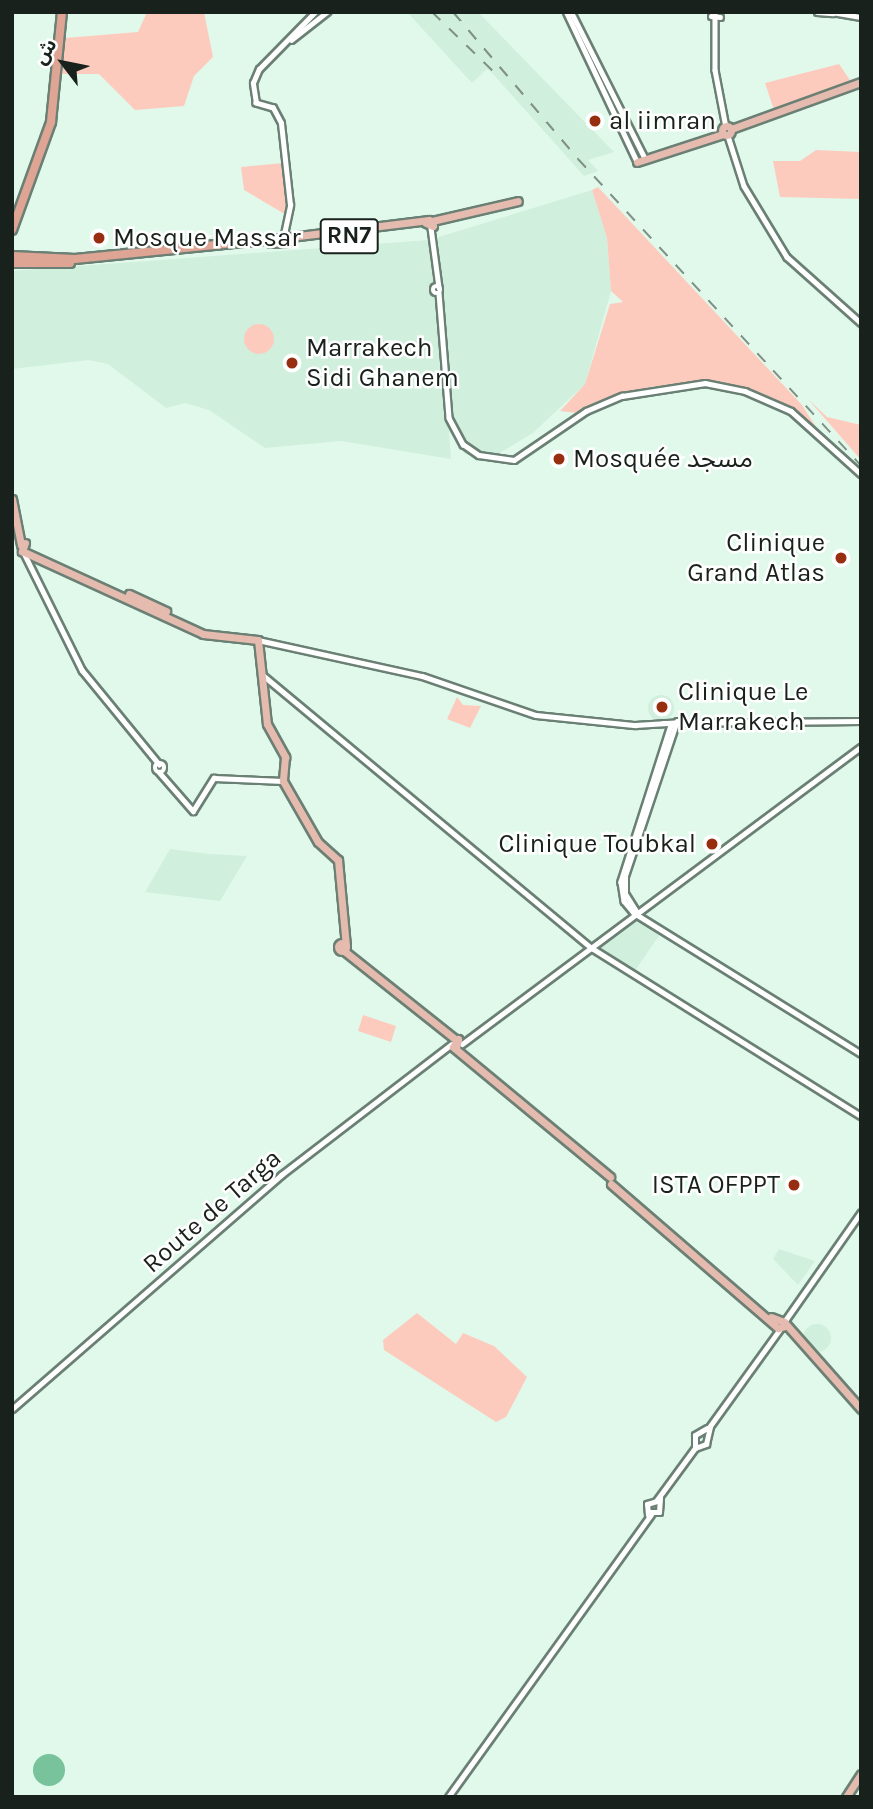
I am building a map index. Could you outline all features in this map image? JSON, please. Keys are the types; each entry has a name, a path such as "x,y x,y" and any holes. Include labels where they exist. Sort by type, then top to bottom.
{"highway":[{"path":"12,237 53,116 62,12"},
{"name":"RN7","path":"13,257 30,254 71,261 278,243"},
{"path":"13,257 71,261"}],"main road":[{"path":"568,12 641,160 861,82"},
{"name":"RN7","path":"278,243 430,225 518,202"},
{"path":"12,499 23,548 216,638 258,640 264,676 267,724 285,757 283,782 318,842 337,859 344,944 369,969 457,1044 468,1058 781,1326 861,1409"},
{"name":"Route de Targa","path":"12,1409 281,1175 861,746"},
{"path":"696,1446 695,1436 705,1433 861,1212"},
{"path":"448,1797 649,1514 659,1512 659,1501 696,1446 707,1442 705,1433"},
{"path":"649,1514 647,1504 659,1501"},
{"path":"847,1797 861,1775"}],"street":[{"path":"290,40 314,12"},
{"path":"278,243 285,229 290,205 281,123 273,108 256,103 253,83 259,68 327,12"},
{"path":"817,12 861,17"},
{"path":"715,15 720,104 729,152 747,191 787,257 861,323"},
{"path":"716,109 720,104"},
{"path":"430,225 449,418 463,444 479,455 514,460 586,411 622,396 705,383 791,411 861,474"},
{"path":"278,243 285,229"},
{"path":"23,548 82,670 153,760 164,778 193,810 214,778 283,782"},
{"path":"258,640 422,676 536,715 661,724 861,721"},
{"path":"264,676 589,945 861,1116"},
{"path":"672,723 625,876 625,894 636,913 861,1054"}],"shaded area":[{"path":"147,12 204,12 213,57 194,76 184,106 135,110 99,74 60,74 65,38 138,32"},
{"path":"407,12 478,12 614,152 588,160 598,171 584,176 493,74 487,69 472,83"},
{"path":"839,64 852,83 774,110 765,83"},
{"path":"816,150 861,152 861,199 780,197 773,161 800,161"},
{"path":"284,163 288,216 244,190 241,167"},
{"path":"598,187 802,405 816,427 759,394 703,382 649,387 577,413 560,411 585,384 610,304 623,302 611,291 607,238 592,190"},
{"path":"592,190 607,238 611,291 585,384 533,433 488,460 465,454 449,431 451,459 341,441 265,448 209,410 185,403 166,408 108,364 89,360 12,369 12,271 429,240"},
{"path":"259,324 269,329 274,339 269,349 259,354 249,349 244,339 249,329"},
{"path":"808,399 827,417 861,425 861,460"},
{"name":"Clinique Le Marrakech","path":"661,695 670,699 674,708 670,717 661,721 652,717 648,708 652,699"},
{"path":"457,697 463,705 481,706 470,728 447,719"},
{"path":"170,849 247,856 220,901 145,892"},
{"path":"636,912 663,930 634,972 593,947"},
{"path":"363,1015 396,1026 391,1042 358,1031"},
{"path":"779,1249 815,1261 798,1285 773,1259"},
{"path":"417,1313 456,1344 463,1333 494,1346 527,1377 506,1417 496,1422 384,1350 383,1340"},
{"path":"817,1324 827,1328 831,1338 827,1348 817,1352 807,1348 803,1338 807,1328"},
{"path":"49,1754 60,1759 65,1770 60,1781 49,1786 38,1781 33,1770 38,1759"}],"railway":[{"path":"432,12 499,77"},
{"path":"453,12 578,159 861,466"}],"place":[{"name":"al iimran","path":"595,121"},
{"name":"Mosque Massar","path":"99,238"},
{"name":"Marrakech Sidi Ghanem","path":"292,363"},
{"name":"Mosquée مسجد","path":"559,459"},
{"name":"Clinique Grand Atlas","path":"841,558"},
{"name":"Clinique Le Marrakech","path":"662,707"},
{"name":"Clinique Toubkal","path":"712,844"},
{"name":"ISTA OFPPT","path":"794,1185"}]}
